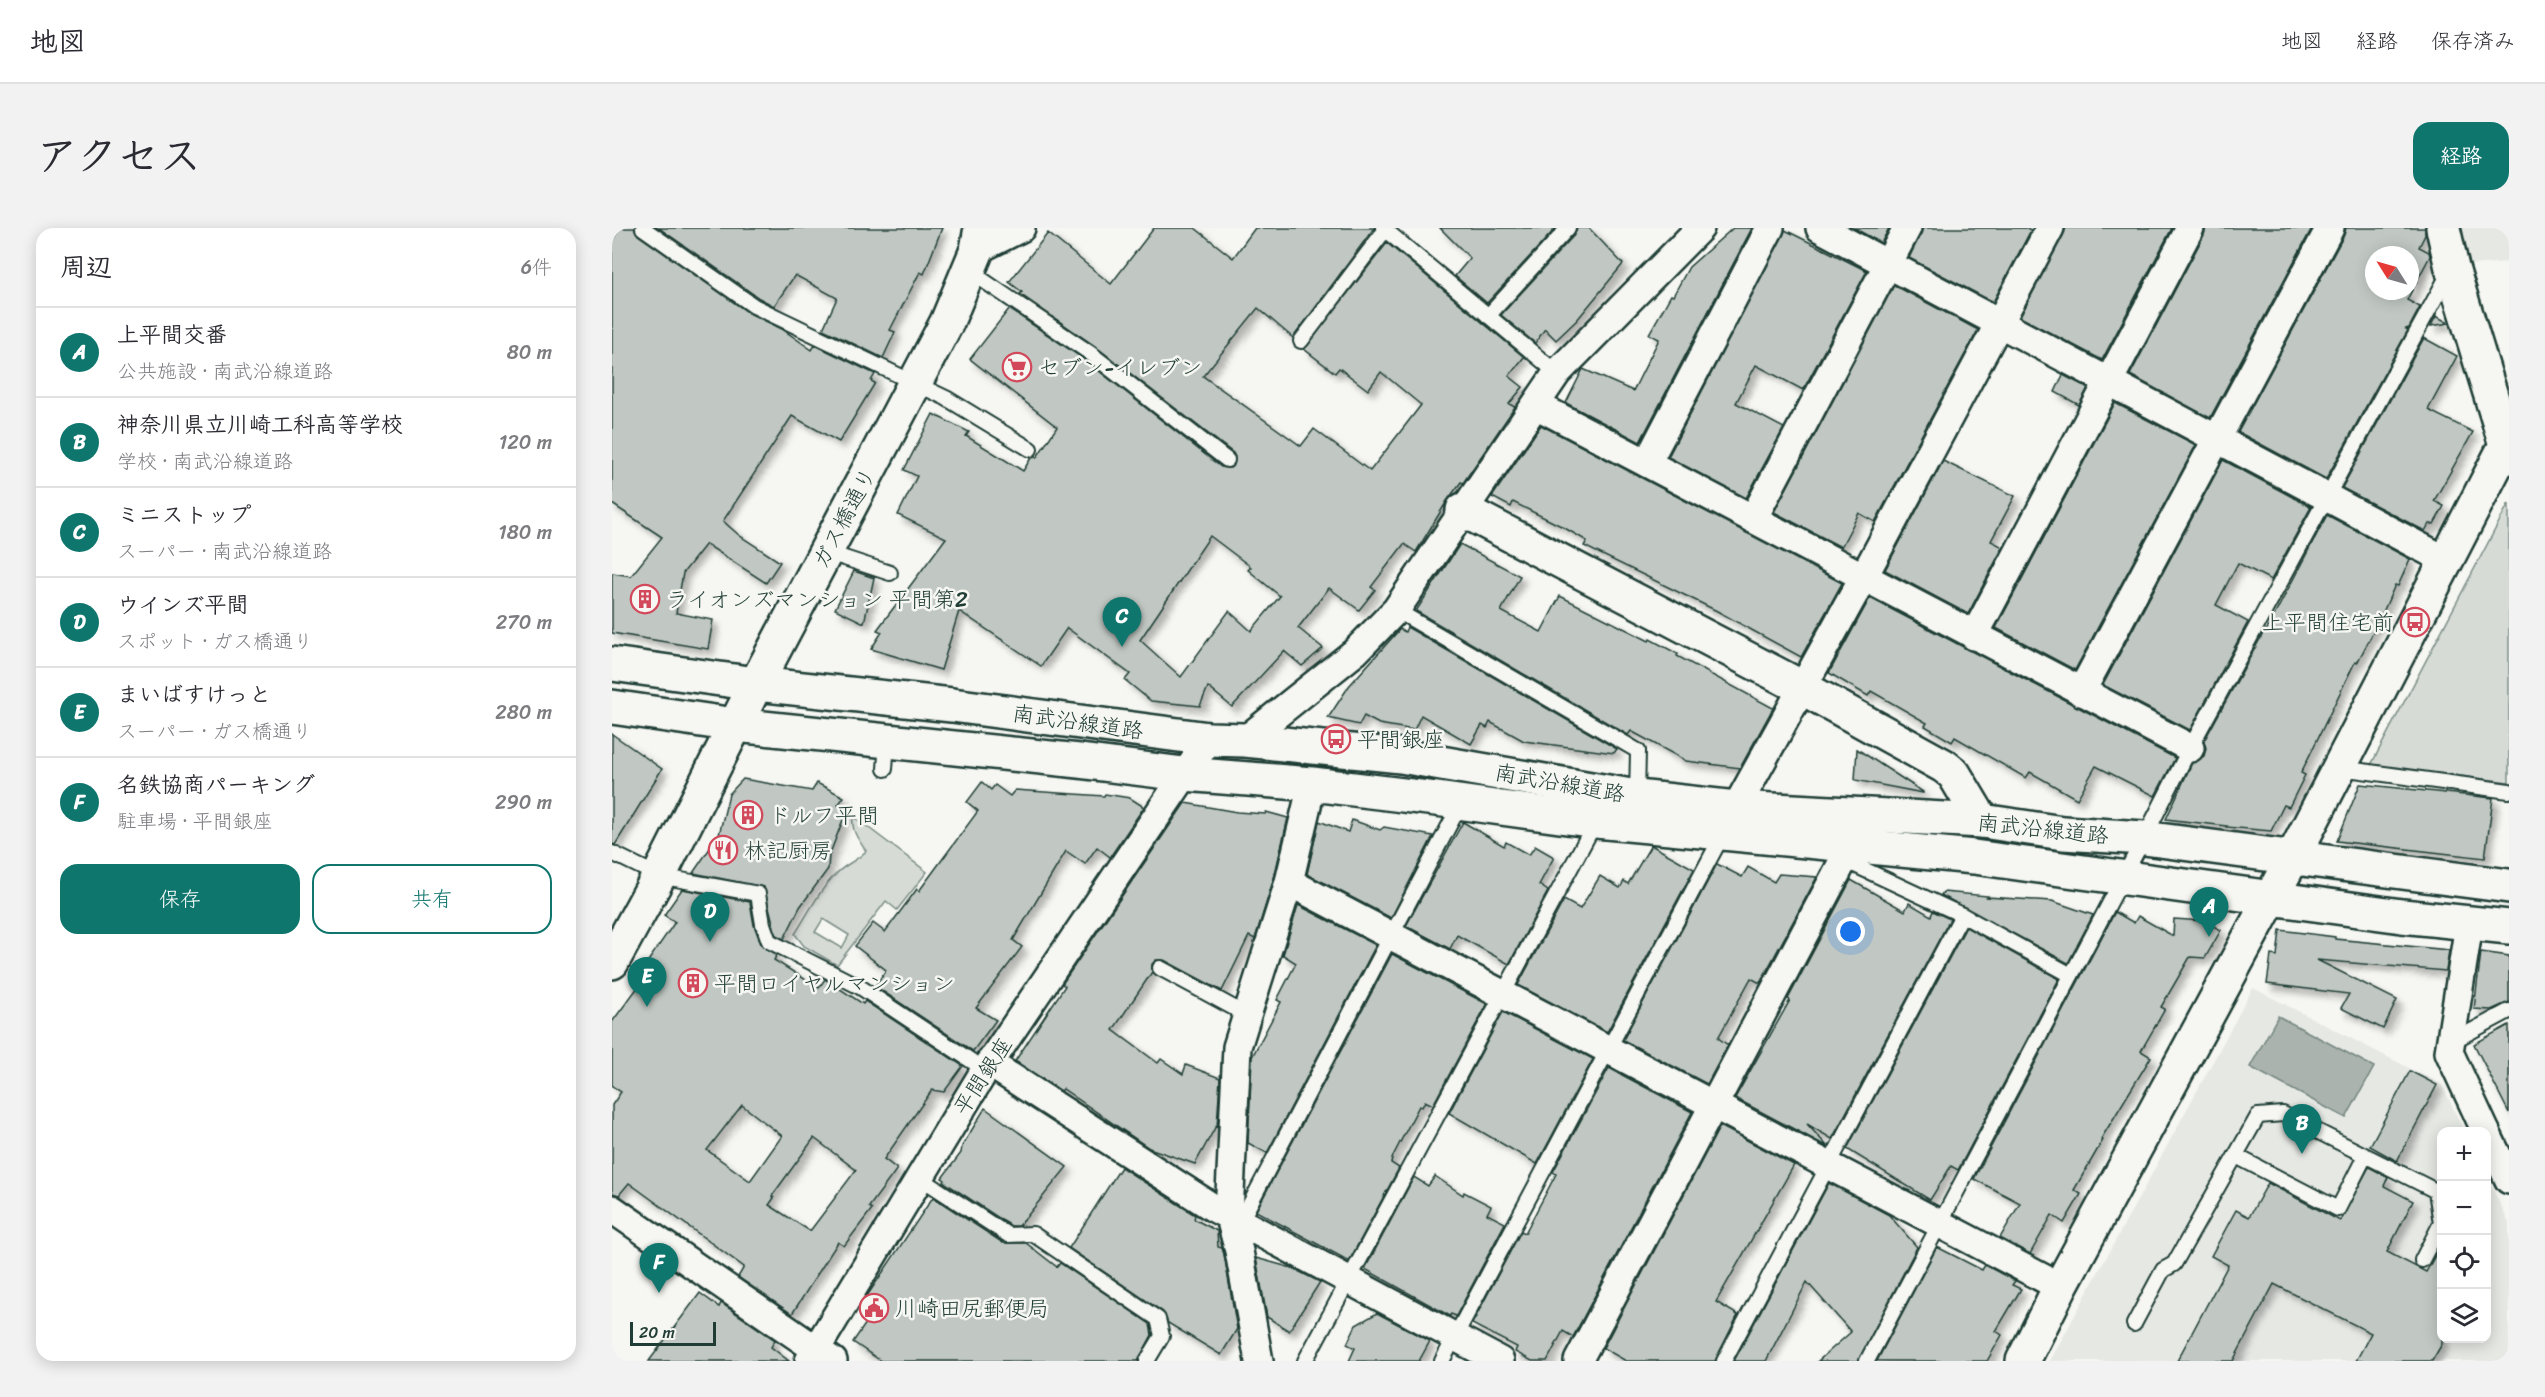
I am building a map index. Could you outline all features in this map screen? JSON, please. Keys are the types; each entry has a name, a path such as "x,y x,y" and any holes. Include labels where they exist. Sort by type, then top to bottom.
{"street":[{"path":"975,250 1021,228"},
{"path":"1245,740 1355,652 1396,610 1557,374 1700,228"},
{"path":"1647,463 1770,228"},
{"path":"1820,228 2447,561"},
{"path":"1753,519 1908,228"},
{"path":"1730,821 2050,228"},
{"path":"1974,636 2190,228"},
{"path":"2081,692 2330,228"},
{"path":"2023,1361 2060,1287 2340,768 2506,445 2452,268 2443,228"},
{"name":"ガス橋通り","path":"612,962 947,322 975,250"},
{"path":"1536,405 2190,748"},
{"path":"1464,510 1803,688 1944,766 1954,774 1982,822"},
{"name":"南武沿線道路","path":"612,664 756,684 952,705 1209,739 1245,740 1401,756 1637,797 1847,853 1974,857 2124,876 2269,898 2469,924 2509,927"},
{"name":"南武沿線道路","path":"612,707 735,725 886,755 1312,784 1596,821 1982,822 2063,833 2144,838 2509,886"},
{"name":"平間銀座","path":"819,1357 920,1177 987,1067 1209,739"},
{"path":"1258,1361 1235,1217 1237,1047 1289,882 1312,784"},
{"path":"1578,1361 1847,853"},
{"path":"1289,882 2060,1287"},
{"path":"2469,924 2449,1052 2484,1127"},
{"path":"987,1067 1212,1207 1235,1217 1500,1361"},
{"path":"2491,1142 2509,1180"},
{"path":"612,1209 819,1357"}],"lane":[{"path":"643,228 754,306 946,398 1029,449"},
{"path":"1488,316 1568,228"},
{"path":"1301,341 1384,229 1557,374"},
{"path":"975,250 1090,353 1227,460"},
{"path":"1866,1361 2190,748 2452,268"},
{"path":"826,552 890,573"},
{"path":"1396,610 1638,751 1637,797"},
{"path":"2340,768 2509,790"},
{"path":"1235,1217 1391,935 1461,802"},
{"path":"1305,1361 1596,821"},
{"path":"1442,1361 1730,821"},
{"path":"1847,853 2071,975"},
{"path":"612,854 659,876 758,894 763,924 769,940 860,987 987,1067"},
{"path":"1724,1361 1962,915"},
{"path":"1160,968 1247,1016"},
{"path":"2451,1042 2509,1011"},
{"path":"2134,1324 2163,1270 2174,1264 2258,1116 2283,1114 2436,1191 2441,1223 2422,1260"},
{"path":"2236,1156 2338,1209 2365,1156"},
{"path":"920,1177 1008,1235 1033,1234 1158,1319 1162,1336 1147,1361"}],"shaded area":[{"path":"2462,228 2509,228 2509,262 2470,265"},
{"path":"2509,503 2509,782 2371,765"},
{"path":"853,816 927,872 897,910 886,901 837,965 804,946 795,934 830,880 866,851 856,835","holes":["823,919 849,935 842,948 815,932"]},
{"path":"2253,988 2442,1085 2462,1127 2437,1127 2437,1343 2491,1343 2491,1185 2509,1223 2509,1361 2050,1361"},
{"path":"2278,1016 2374,1067 2346,1118 2250,1067"}],"building":[{"path":"620,228 634,228 638,235 749,313 782,329 812,350 815,345 875,374 871,381 875,383 839,442 792,416 723,521 740,536 780,562 766,583 706,544 683,573 676,613 713,620 708,649 612,633 612,573 631,576 662,537 612,504 612,240"},
{"path":"659,228 942,228 924,274 920,272 890,330 895,332 883,358 823,329 837,298 795,275 774,306"},
{"path":"1154,228 1195,228 1233,258 1255,228 1374,228 1293,338 1258,308 1203,376 1301,446 1314,429 1370,471 1421,405 1381,372 1368,390 1339,368 1335,373 1304,349 1387,243 1524,357 1509,376 1523,387 1509,404 1515,407 1463,483 1461,482 1447,501 1416,552 1404,544 1371,587 1375,590 1359,610 1329,588 1298,628 1323,648 1302,666 1284,651 1232,707 1208,687 1200,706 1151,701 1125,680 1130,674 1067,628 1041,666 959,611 941,670 871,649 882,632 877,630 946,538 898,515 917,476 904,470 933,414 969,432 966,436 1023,471 1031,458 1037,457 1057,427 970,359 1009,309 1085,360 1221,467 1230,468 1234,465 1233,453 1095,346 1020,294 1022,292 1009,282 1048,233 1111,284","holes":["1210,536 1251,567 1248,570 1280,596 1251,631 1229,611 1181,677 1140,640"]},
{"path":"1440,228 1556,228 1487,303 1455,276 1470,258"},
{"path":"1577,228 1589,228 1623,264 1577,320 1556,340 1545,329 1535,343 1501,315 1575,234"},
{"path":"1733,228 1752,228 1640,442 1566,403 1583,369 1633,391 1659,339 1649,334 1671,295 1673,296 1689,267"},
{"path":"1854,228 1889,228 1881,243"},
{"path":"1923,228 2026,228 2031,230 1993,302 1909,258"},
{"path":"2066,228 2172,228 2102,360 2020,317"},
{"path":"2206,228 2312,228 2210,418 2130,375"},
{"path":"2346,228 2425,228 2425,235 2419,247 2365,246 2365,300 2407,300 2420,307 2326,479 2238,432"},
{"path":"1785,230 1867,271 1803,390 1756,365 1736,403 1784,428 1746,498 1668,457"},
{"path":"2419,247 2429,252 2430,256 2419,277"},
{"path":"1894,285 1978,330 1875,522 1859,513 1841,547 1774,512"},
{"path":"2436,316 2449,323 2431,326"},
{"path":"2424,338 2457,356 2428,410 2473,432 2434,501 2444,506 2434,524 2429,524 2425,531 2342,488"},
{"path":"2063,375 2088,388 2079,405 2055,392"},
{"path":"2115,403 2196,445 2075,670 1996,628"},
{"path":"1541,425 1842,583 1801,657 1717,611 1584,546 1587,541 1563,527 1513,502 1511,507 1492,497"},
{"path":"2223,460 2311,507 2271,580 2238,563 2216,605 2248,622 2190,730 2103,685"},
{"path":"1943,461 2015,496 1991,541 2003,547 1968,614 1885,570"},
{"path":"2327,515 2410,559 2357,663 2355,662 2301,773 2305,775 2289,807 2284,805 2271,831 2166,819 2192,763 2204,756 2206,748 2204,741 2266,631"},
{"path":"1460,544 1520,576 1501,611 1541,632 1560,596 1649,641 1650,639 1773,708 1740,768 1686,761 1631,731 1628,735 1416,611"},
{"path":"854,571 874,578 864,623 835,609"},
{"path":"1870,598 2175,758 2155,796 2096,766 2077,799 2030,772 2026,778 1955,737 1952,742 1925,726 1927,723 1871,691 1868,696 1829,673"},
{"path":"1407,627 1617,749 1614,753 1524,741 1490,722 1487,728 1482,725 1471,744 1421,715 1414,730 1379,724 1364,716 1359,725 1328,718 1349,686 1400,629 1405,632"},
{"path":"612,734 662,769 615,845 612,844"},
{"path":"1857,749 1923,792 1923,793 1855,780"},
{"path":"743,779 812,791 817,783 844,797 838,805 846,812 829,856 828,869 800,907 784,939 776,935 764,887 693,873 719,835 729,794"},
{"path":"982,782 991,790 995,785 1010,796 1015,790 1104,796 1105,794 1130,798 1144,807 1110,857 1097,847 1085,864 1066,851 1013,940 1022,947 976,1008 996,1020 973,1051 875,986 886,970 855,946 873,923 885,932 917,889 919,891 978,811 967,802"},
{"path":"2360,784 2493,798 2485,858 2337,841"},
{"path":"1185,803 1237,812 1265,814 1266,812 1288,818 1274,878 1255,939 1249,936 1222,991 1164,960 1156,960 1152,964 1152,972 1113,1030 1158,1063 1161,1059 1183,1074 1186,1065 1220,1078 1217,1127 1195,1164 1149,1148 1063,1089 1061,1091 1015,1061 1065,986 1062,984"},
{"path":"1352,820 1380,830 1384,827 1433,836 1391,918 1307,874 1319,821 1348,832"},
{"path":"1463,822 1504,846 1506,842 1529,855 1535,846 1554,857 1539,885 1548,891 1509,964 1457,935 1450,949 1406,926"},
{"path":"1651,845 1694,869 1607,1032 1518,985 1564,900 1580,909 1600,876 1620,888 1624,881 1628,884"},
{"path":"1717,864 1742,877 1748,867 1774,882 1779,874 1817,877 1760,983 1751,978 1718,1038 1728,1045 1707,1084 1623,1040"},
{"path":"1851,880 1905,911 1909,903 1931,916 1933,911 1950,919 1832,1139 1807,1124 1828,1147 1735,1098 1790,1000 1788,999"},
{"path":"682,889 750,902 754,925 761,944 777,955 774,960 819,988 825,979 863,1004 865,1001 963,1066 944,1092 932,1090 884,1159 897,1169 869,1207 872,1209 844,1246 838,1242 792,1314 738,1277 744,1267 629,1183 619,1195 612,1193 612,1105 621,1092 612,1086 612,1022 650,971 644,967 675,922 664,915","holes":["742,1105 782,1136 750,1181 707,1150","814,1138 856,1170 810,1231 769,1205 774,1198 772,1196"]},
{"path":"1943,892 2052,901 2093,915 2068,963 1941,895"},
{"path":"1298,905 1376,945 1267,1153 1248,1143 1252,1057 1281,1002 1277,1000 1296,963 1283,955"},
{"path":"2115,912 2134,923 2138,916 2173,936 2174,919 2204,921 2221,930 2205,958 2190,957 2161,1007 2165,1009 2141,1051 2151,1057 2101,1139 2103,1140 2074,1190 2081,1194 2064,1223 2052,1215 2030,1254 2000,1238 2020,1203 1974,1179"},
{"path":"1966,927 2059,979 1958,1170 1951,1166 1930,1200 1847,1149"},
{"path":"2280,930 2335,937 2335,939 2449,950 2446,971 2317,960 2397,1000 2383,1029 2341,1008 2349,994 2267,984 2271,955 2277,956"},
{"path":"2481,952 2509,956 2509,1002 2491,1010 2474,1009"},
{"path":"1392,954 1487,1004 1433,1105 1425,1101 1422,1107 1419,1106 1393,1156 1391,1163 1399,1168 1349,1261 1256,1211"},
{"path":"1503,1012 1593,1059 1537,1164 1449,1113"},
{"path":"2509,1025 2509,1113 2474,1044"},
{"path":"1609,1068 1692,1112 1573,1337 1563,1331 1547,1361 1532,1361 1515,1352 1517,1347 1472,1324 1521,1231 1525,1233 1556,1174 1553,1172"},
{"path":"2410,1071 2437,1085 2397,1161 2370,1146"},
{"path":"985,1108 1067,1167 1019,1226 1011,1226 944,1182 942,1178 961,1153 962,1146"},
{"path":"1720,1126 1794,1165 1716,1302 1738,1315 1715,1361 1626,1361 1603,1348"},
{"path":"1121,1167 1195,1215 1194,1219 1217,1231 1218,1247 1222,1248 1224,1254 1237,1329 1221,1355 1168,1323 1163,1312 1069,1248"},
{"path":"2369,1167 2388,1177 2384,1186 2413,1201 2387,1252 2426,1272 2437,1252 2437,1343 2442,1344 2432,1361 2356,1361 2371,1333 2274,1284 2233,1361 2177,1361 2228,1265 2211,1256 2236,1210 2249,1217 2268,1183 2340,1221"},
{"path":"1435,1176 1463,1195 1464,1192 1491,1206 1487,1214 1505,1223 1456,1316 1451,1314 1450,1316 1365,1269 1414,1177 1428,1186"},
{"path":"1829,1183 1889,1215 1917,1247 1858,1361 1818,1361 1851,1332 1807,1282 1766,1361 1734,1361"},
{"path":"933,1197 1003,1243 1026,1243 1057,1267 1060,1263 1150,1324 1152,1335 1138,1361 881,1361 853,1342 877,1307 865,1299"},
{"path":"1937,1247 1982,1270 1985,1265 2015,1281 2012,1285 2021,1289 1996,1331 2002,1335 1987,1361 1877,1361"},
{"path":"1256,1258 1292,1268 1320,1282 1289,1331 1267,1317"},
{"path":"700,1293 719,1307 721,1303 775,1340 771,1347 789,1361 649,1361"},
{"path":"1377,1313 1430,1341 1419,1361 1349,1361 1355,1348 1347,1344 1356,1325"}],"place":[{"name":"セブン-イレブン","path":"1017,367"},
{"name":"ライオンズマンション 平間第2","path":"645,599"},
{"name":"上平間住宅前","path":"2415,622"},
{"name":"ミニストップ","path":"1122,647"},
{"name":"平間銀座","path":"1336,739"},
{"name":"ドルフ平間","path":"748,815"},
{"name":"林記厨房","path":"723,850"},
{"name":"上平間交番","path":"2209,937"},
{"name":"ウインズ平間","path":"710,942"},
{"name":"平間ロイヤルマンション","path":"693,983"},
{"name":"まいばすけっと","path":"647,1007"},
{"name":"神奈川県立川崎工科高等学校","path":"2302,1154"},
{"name":"名鉄協商パーキング","path":"659,1293"},
{"name":"川崎田尻郵便局","path":"874,1308"}]}
